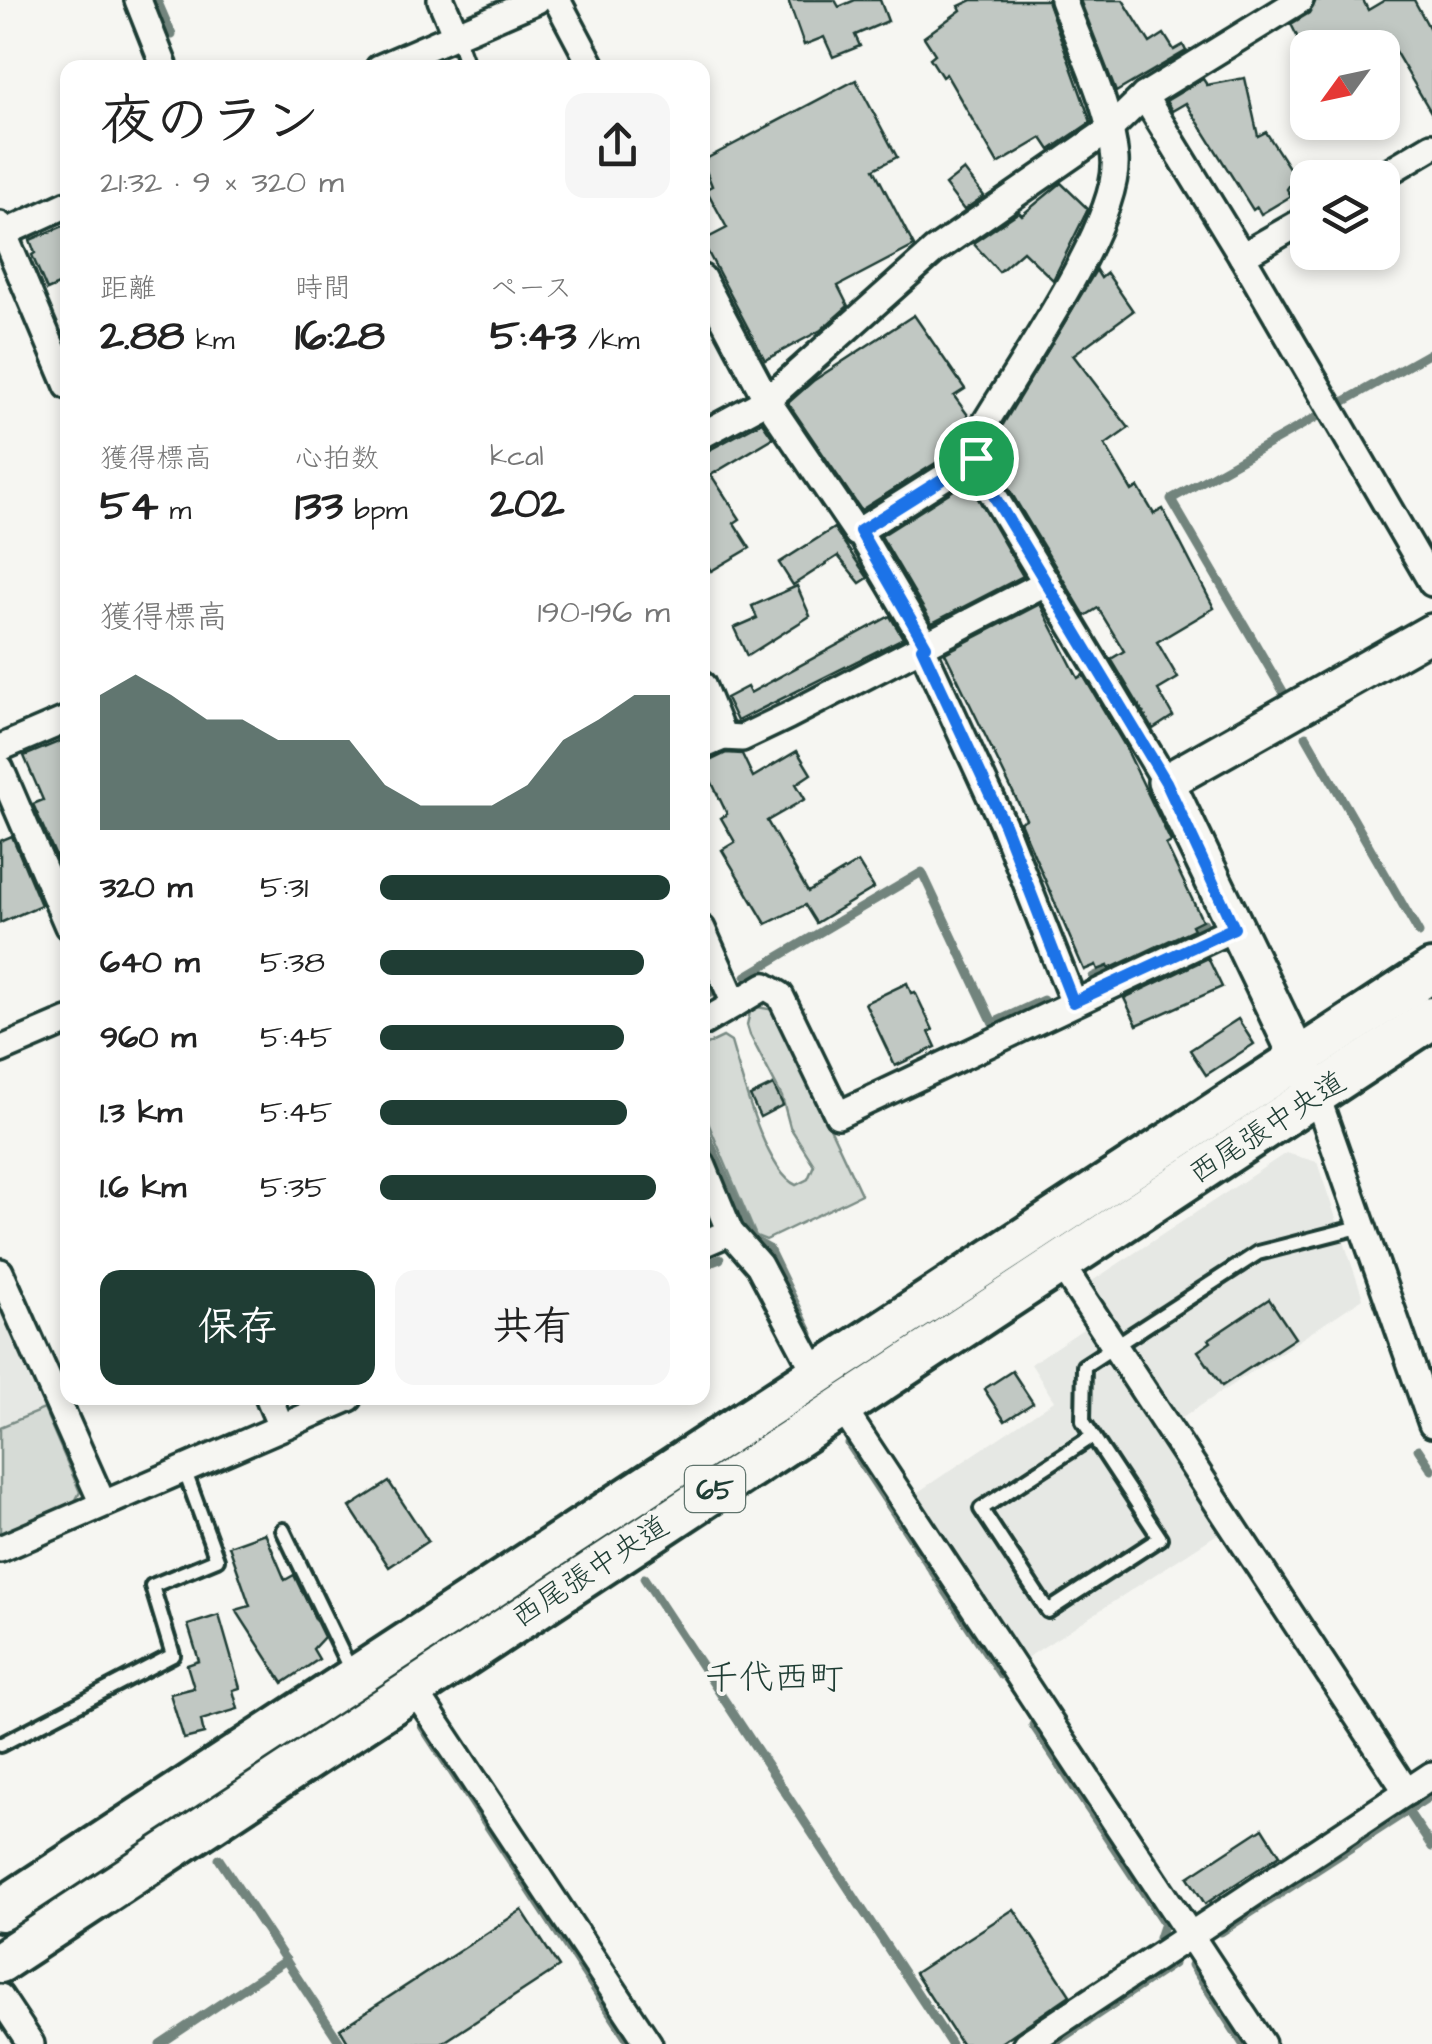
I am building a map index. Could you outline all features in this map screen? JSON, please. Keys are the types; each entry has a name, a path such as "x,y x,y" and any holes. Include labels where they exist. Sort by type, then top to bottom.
{"main road":[{"name":"西尾張中央道","path":"0,1962 412,1688 829,1390 1060,1262 1308,1077 1432,970"},
{"name":"西尾張中央道","path":"0,1910 354,1678 829,1390 1308,1077 1432,1018"}],"street":[{"path":"138,0 162,60"},
{"path":"442,0 456,35"},
{"path":"398,60 537,0"},
{"path":"557,0 588,60"},
{"path":"1064,0 1110,129 1115,164 1108,211 981,430 976,458 988,486 1166,782 1308,1077 1432,1424"},
{"path":"710,431 767,400 934,251 1110,129 1144,96 1298,0"},
{"path":"1144,96 1432,583"},
{"path":"1400,165 1432,146"},
{"path":"60,207 1,231 60,367"},
{"path":"1242,256 1290,228"},
{"path":"710,293 767,400 857,533 976,458"},
{"path":"860,531 924,647 1004,824 1073,1002"},
{"path":"713,742 742,738 1047,582"},
{"path":"1166,782 1432,632"},
{"path":"0,748 60,722"},
{"path":"0,768 60,907"},
{"path":"710,1018 765,986 780,995 838,1114 1234,928"},
{"path":"710,947 735,1004"},
{"path":"0,1050 60,1024"},
{"path":"710,1183 730,1232 759,1265 829,1390 1262,2044"},
{"path":"710,1241 730,1232"},
{"path":"1060,1262 1407,1792"},
{"path":"0,1272 103,1504"},
{"path":"272,1405 282,1427"},
{"path":"0,1549 333,1405"},
{"path":"412,1688 649,2044"},
{"path":"1026,2044 1432,1776"},
{"path":"0,1998 30,2044"}],"lane":[{"path":"456,35 465,60"},
{"path":"1093,1436 981,1509 1048,1612 1160,1538 1093,1436 1083,1421 1084,1366 1258,1253 1364,1226"},
{"path":"0,1746 173,1655 152,1586 217,1560 184,1469"},
{"path":"282,1530 304,1566 354,1678"}],"shaded area":[{"path":"757,1007 775,1010 861,1194 766,1240 756,1236 710,1128 710,1043 723,1037 731,1042 764,1142 785,1176 796,1185 808,1179 814,1165 790,1127 782,1097 750,1035 750,1012"},
{"path":"1286,1153 1317,1162 1363,1298 1176,1422 1086,1285"},
{"path":"0,1307 44,1409 0,1427"},
{"path":"1089,1325 1219,1533 1022,1661 912,1496 1054,1401 1031,1364"},
{"path":"44,1409 80,1492 72,1507 0,1537 0,1427"}],"building":[{"path":"788,0 835,0 839,7 855,0 880,0 888,21 855,35 860,46 833,57 824,37 804,45"},
{"path":"972,0 1047,0 1091,122 1050,150 1042,138 998,164 946,74 942,77 930,58 935,54 924,37 961,10 959,6"},
{"path":"1080,0 1123,0 1150,43 1164,34 1174,50 1183,45 1186,51 1116,92"},
{"path":"1316,0 1363,0 1368,10 1385,0 1414,0 1432,33 1432,114 1400,60 1400,30 1294,30 1291,24 1309,13"},
{"path":"1245,78 1258,136 1266,132 1290,169 1290,197 1261,214 1257,207 1253,210 1186,103 1172,111 1166,101 1203,79 1207,85"},
{"path":"856,80 897,157 874,169 914,246 838,286 848,306 821,330 765,360 710,256 710,237 727,228 710,196 710,157"},
{"path":"964,170 984,196 964,210 945,185"},
{"path":"1061,183 1088,209 1053,280 1023,251 999,272 973,243 1019,212 1022,215"},
{"path":"60,227 60,284 47,290 30,240"},
{"path":"1096,270 1101,278 1107,273 1133,311 1073,355 1129,428 1105,445 1132,491 1138,487 1154,514 1163,509 1214,608 1157,642 1178,678 1158,690 1173,716 1153,729 1111,659 1124,651 1098,608 1085,616 1003,479 993,455 996,436"},
{"path":"914,315 965,389 954,396 970,418 961,447 861,510 788,403 813,381"},
{"path":"762,422 773,438 711,475 740,519 734,523 750,548 711,571 710,569 710,450"},
{"path":"968,481 1023,576 932,623 881,536"},
{"path":"834,528 868,578 860,583 838,556 793,585 779,563"},
{"path":"797,586 810,616 747,656 734,628 757,618 752,606"},
{"path":"1040,604 1078,678 1083,675 1125,746 1171,842 1166,845 1202,920 1192,925 1194,929 1109,969 1108,966 1098,970 1096,965 1084,970 1020,822 1026,819 945,653"},
{"path":"890,616 903,638 737,721 726,698 747,687 750,693"},
{"path":"60,741 60,866 33,804 43,800 24,756"},
{"path":"797,751 811,774 796,784 805,799 767,821 808,892 858,862 874,888 816,923 805,905 766,924 722,850 735,842 721,818 727,814 710,779 710,761 726,753 742,754 753,777"},
{"path":"12,836 41,905 0,923 0,841"},
{"path":"1208,958 1222,987 1137,1025 1124,998"},
{"path":"907,983 933,1030 929,1032 936,1047 895,1066 865,1003"},
{"path":"1238,1019 1254,1044 1206,1075 1190,1050"},
{"path":"773,1085 783,1105 760,1117 750,1096"},
{"path":"1269,1299 1295,1338 1222,1386 1198,1351 1211,1342 1209,1339"},
{"path":"1012,1371 1033,1403 1005,1421 984,1389"},
{"path":"389,1482 428,1541 389,1567 350,1507"},
{"path":"265,1533 285,1580 294,1575 324,1637 313,1649 319,1659 283,1683 236,1610 250,1606 229,1546"},
{"path":"219,1615 240,1688 233,1690 238,1709 201,1720 204,1734 184,1739 170,1694 194,1688 187,1665 199,1661 188,1625"},
{"path":"1263,1828 1280,1855 1205,1904 1188,1877"},
{"path":"1014,1909 1070,1995 999,2044 961,2044 915,1973"},
{"path":"522,1910 559,1967 441,2044 349,2044 340,2029"}],"waterway":[{"path":"157,0 172,35"},
{"path":"1343,402 1432,352"},
{"path":"1284,693 1171,499 1320,415"},
{"path":"1306,736 1419,933"},
{"path":"746,976 922,872 993,1023 1043,1000"},
{"path":"1184,933 1204,923"},
{"path":"1093,977 1121,963"},
{"path":"710,989 712,993"},
{"path":"710,1143 753,1240 769,1249 810,1334"},
{"path":"710,1263 720,1259"},
{"path":"849,1444 1001,1675"},
{"path":"1418,1449 1432,1470"},
{"path":"644,1578 951,2044"},
{"path":"1033,1725 1164,1923 1159,1938"},
{"path":"422,1726 631,2044"},
{"path":"1221,1932 1432,1795"},
{"path":"1408,1811 1432,1847"},
{"path":"219,1859 341,2044"},
{"path":"160,2044 286,1960"},
{"path":"1053,2044 1173,1964"},
{"path":"1192,1965 1243,2044"}],"district":[{"name":"千代西町","path":"774,1677"}],"route":[{"path":"976,458 988,486 1166,782 1234,928 1073,1002 1004,824 922,648 926,646 860,531 964,462 976,458"}]}
